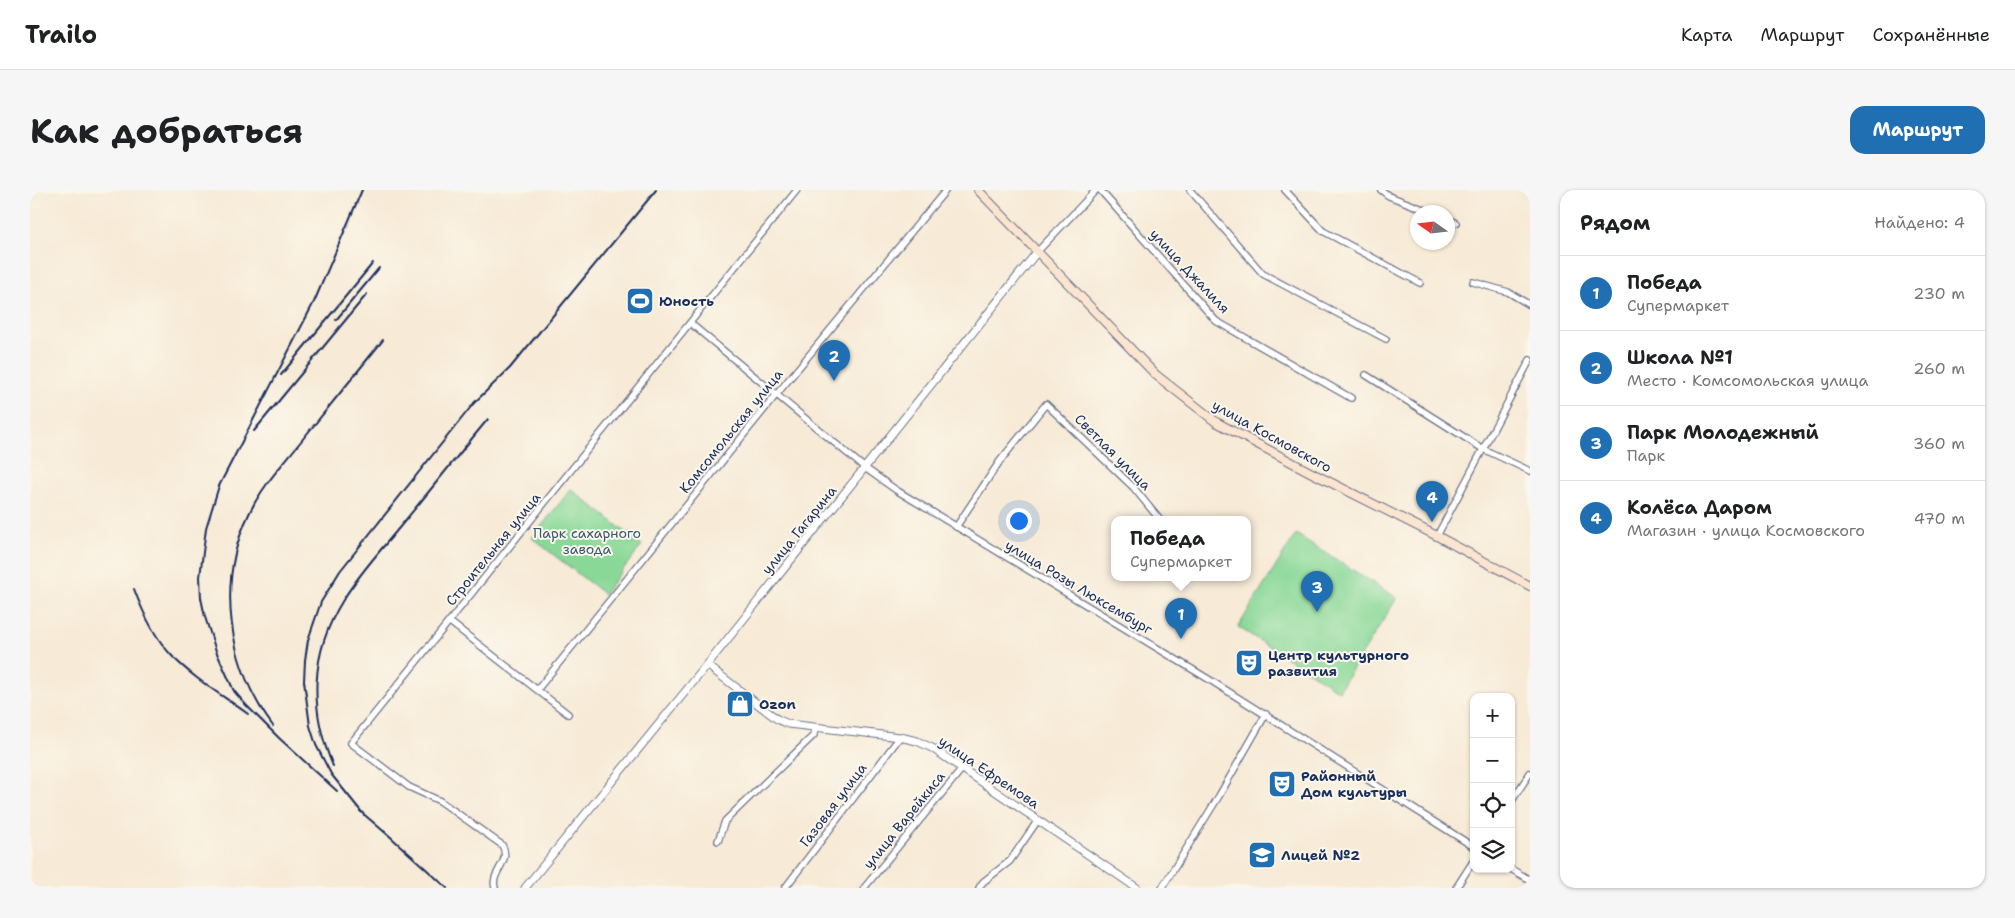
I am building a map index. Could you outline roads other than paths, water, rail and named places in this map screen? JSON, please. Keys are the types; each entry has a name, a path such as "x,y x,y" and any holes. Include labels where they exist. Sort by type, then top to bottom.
{"main road":[{"name":"улица Космовского","path":"978,190 1156,376 1216,422 1530,586"}],"street":[{"name":"Строительная улица","path":"496,888 494,881 506,856 502,845 440,801 409,787 351,743 797,190"},
{"name":"Комсомольская улица","path":"537,690 776,395 946,190"},
{"name":"улица Гагарина","path":"525,888 707,665 1037,252 1096,190"},
{"name":"улица Джалиля","path":"1100,190 1216,321 1352,398"},
{"path":"1190,190 1263,274 1386,339"},
{"path":"1285,190 1322,231 1420,283"},
{"path":"1381,190 1389,196 1413,205"},
{"path":"1473,282 1508,292 1530,305"},
{"name":"улица Розы Люксембург","path":"690,323 865,468 956,527 1266,714 1470,844"},
{"path":"1437,536 1530,360"},
{"path":"1366,375 1483,449 1530,471"},
{"name":"Светлая улица","path":"956,527 1000,461 1046,404 1133,487 1157,516"},
{"path":"450,622 568,714"},
{"name":"улица Ефремова","path":"707,665 777,718 788,724 900,737 917,741 932,748 1137,888"},
{"path":"1162,888 1219,796 1266,714"},
{"path":"718,841 725,821 814,735 814,728"},
{"name":"Газовая улица","path":"785,888 900,737"},
{"name":"улица Варейкиса","path":"864,888 962,769"},
{"path":"1515,796 1530,773"},
{"path":"979,888 983,882 1010,861 1038,820"},
{"path":"1456,888 1470,866"},
{"path":"1515,871 1530,880"}],"railway":[{"path":"337,791 279,738 234,691 216,651 205,617 201,598 200,577 206,528 219,486 314,302 362,190"},
{"path":"364,815 331,774 316,745 310,726 304,681 305,660 308,640 321,602 340,571 474,403 510,368 656,190"},
{"path":"281,375 373,263"},
{"path":"336,320 379,268"},
{"path":"254,431 367,294"},
{"path":"273,726 258,702 246,677 237,650 232,623 230,595 232,567 239,540 249,514 266,485 383,340"},
{"path":"333,766 325,745 317,703 319,661 324,640 332,620 349,590 488,419"},
{"path":"134,589 150,624 172,656 198,679 248,714"},
{"path":"360,811 388,835"},
{"path":"384,831 447,888"}],"place":[{"name":"Юность","path":"640,301"},
{"name":"Школа №1","path":"834,381"},
{"name":"Колёса Даром","path":"1432,522"},
{"name":"Парк Молодежный","path":"1317,612"},
{"name":"Победа","path":"1181,639"},
{"name":"Центр культурного развития","path":"1249,663"},
{"name":"Ozon","path":"740,704"},
{"name":"Районный Дом культуры","path":"1282,784"},
{"name":"Лицей №2","path":"1262,855"}],"park label":[{"name":"Парк сахарного завода","path":"587,542"}]}
